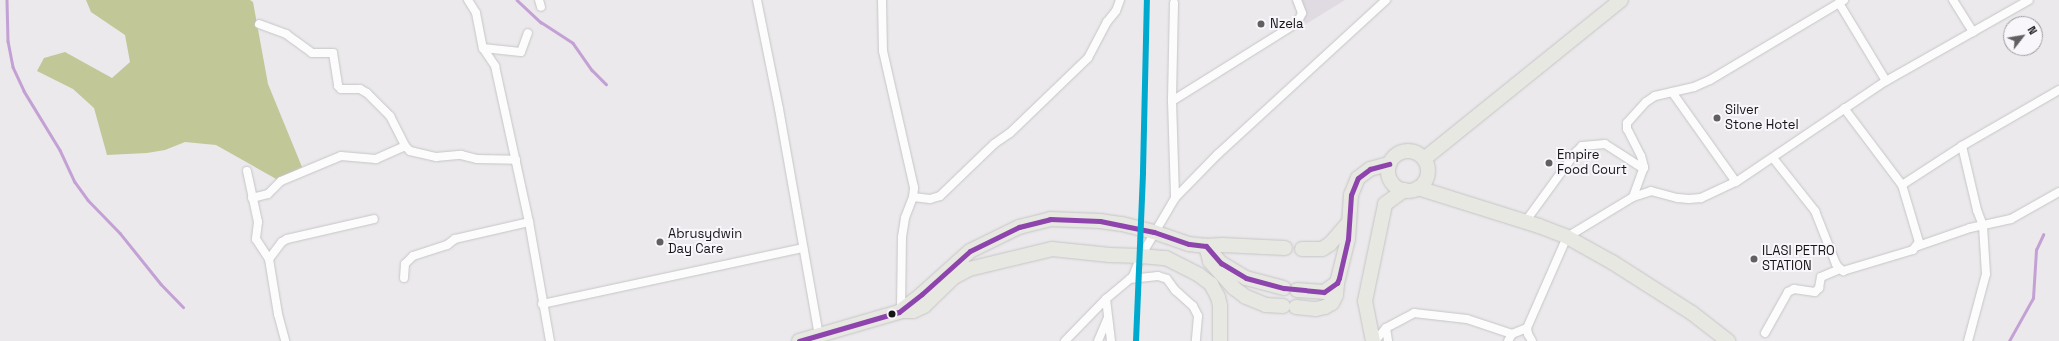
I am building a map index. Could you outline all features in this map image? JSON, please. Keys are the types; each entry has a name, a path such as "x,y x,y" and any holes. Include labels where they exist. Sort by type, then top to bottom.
{"highway":[{"path":"1424,159 1621,0"},
{"path":"1374,341 1365,301 1385,204 1411,189 1427,178 1428,168 1424,159 1417,153 1403,152 1394,156 1389,164 1388,174 1392,183 1411,189 1525,222 1567,237 1612,262 1692,313 1728,341"},
{"path":"1206,246 1210,261 1234,288 1246,297 1266,305 1316,309 1325,307 1332,303 1336,295 1337,283 1348,238 1351,196 1358,178 1370,169 1389,164"},
{"path":"901,311 970,251 1018,227 1050,219 1093,220 1122,224 1154,232 1189,244 1206,246 1285,248"},
{"path":"1302,249 1322,249 1330,244 1348,223"},
{"path":"1206,246 1221,263 1246,278 1291,289 1324,292 1337,283"},
{"path":"799,341 901,311 913,311 924,306 954,277 968,269 1052,249 1110,255 1166,258 1199,275 1211,284 1218,297 1220,306 1220,341"}],"street":[{"path":"468,0 476,13 483,48 494,66 529,222 542,304 550,341"},
{"path":"757,0 779,109 819,336"},
{"path":"882,0 883,51 914,180 913,196 905,218 902,237 901,311"},
{"path":"913,196 930,199 940,196 994,144 1010,133 1088,58 1107,22 1116,11 1120,0"},
{"path":"1172,101 1297,23 1302,13 1298,0"},
{"path":"1065,341 1106,299 1136,272 1141,256 1175,198 1218,154 1386,0"},
{"path":"1953,0 1973,32"},
{"path":"1532,341 1528,334 1527,328 1567,237 1633,197 1653,191 1678,198 1698,198 1736,182 1886,81 2029,0"},
{"path":"1633,197 1644,169 1641,156 1627,129 1627,123 1651,98 1694,87 1710,80 1842,2 1886,81"},
{"path":"1174,3 1172,101 1175,198"},
{"path":"259,24 286,34 312,53 333,53 338,86 341,89 360,89 367,93 390,116 405,146 410,151 428,156 461,155 477,159 516,160"},
{"path":"483,48 521,52 528,33"},
{"path":"1902,185 1962,146 2059,90"},
{"path":"1672,92 1736,182"},
{"path":"1844,108 1902,185 1919,242 1918,246"},
{"path":"1525,222 1582,146 1605,144 1644,169"},
{"path":"252,198 268,194 280,181 341,156 376,159 405,146"},
{"path":"1962,146 1977,210 1983,226 1986,274 1968,341"},
{"path":"1773,158 1815,211 1836,264 1840,269"},
{"path":"247,171 258,225 256,239 269,259 278,314 285,341"},
{"path":"1765,333 1788,292 1794,288 1815,292 1819,288 1820,277 1840,269 1843,271 1891,257 1913,250 1918,246 2011,219 2059,192"},
{"path":"269,259 282,242 287,239 374,219"},
{"path":"404,278 405,264 413,256 447,245 455,239 529,222"},
{"path":"542,304 803,248"},
{"path":"1130,279 1158,276 1167,279 1175,290 1193,306 1198,316 1196,341"},
{"path":"1106,299 1111,341"},
{"path":"1374,341 1386,328 1408,316 1422,313 1467,319 1510,338 1527,328"},
{"path":"1098,341 1108,317"},
{"path":"1386,328 1388,341"}],"shaded area":[{"path":"1293,0 1345,0 1306,24 1294,6"}],"green space":[{"path":"86,0 250,0 253,2 268,84 302,167 278,180 216,145 185,142 165,150 147,153 107,155 94,108 73,89 37,71 44,58 65,52 112,78 130,62 125,35 91,12"}],"waterway":[{"path":"7,0 8,41 13,67 24,91 60,150 75,182 88,200 120,233 161,284 183,307"},
{"path":"517,0 541,22 573,43 592,70 606,84"},
{"path":"2009,341 2033,298 2036,250 2043,235"}],"transit line":[{"path":"1136,341 1143,172 1147,0"},
{"path":"799,341 899,312 922,294 970,251 1019,227 1050,219 1100,221 1154,232 1189,244 1206,246 1221,263 1246,278 1284,288 1324,292 1337,283 1339,278 1348,239 1351,195 1358,178 1370,169 1389,164"}],"place":[{"name":"Nzela","path":"1261,24"},
{"name":"Silver Stone Hotel","path":"1717,118"},
{"name":"Empire Food Court","path":"1549,163"},
{"name":"Abrusydwin Day Care","path":"660,242"},
{"name":"ILASI PETRO STATION","path":"1754,259"}]}
